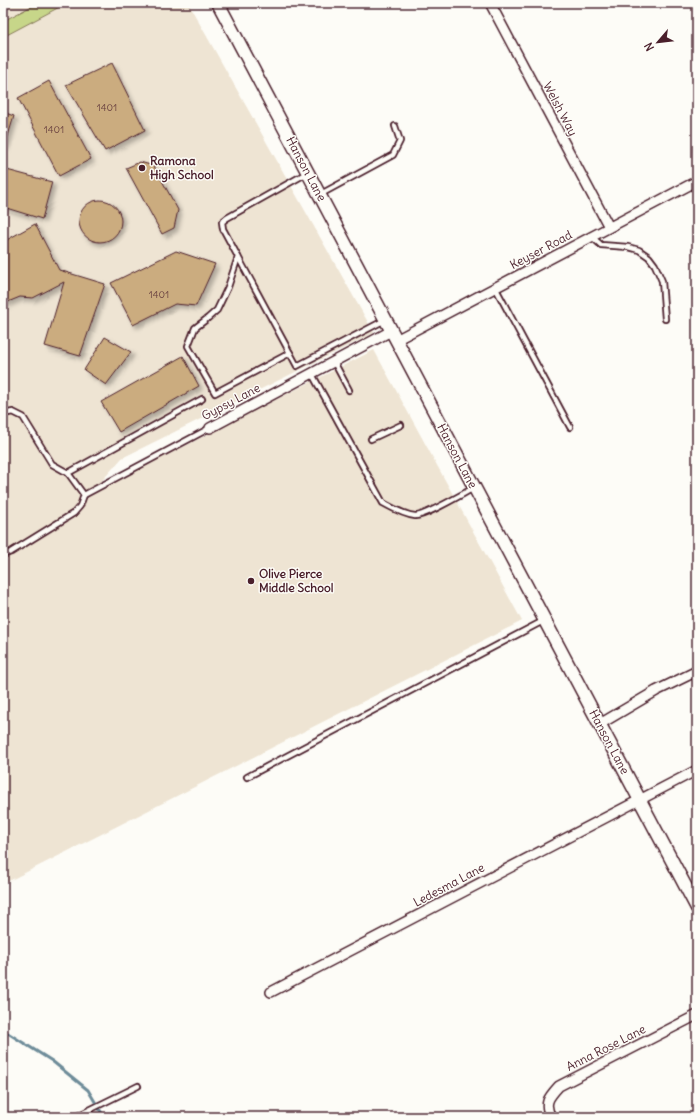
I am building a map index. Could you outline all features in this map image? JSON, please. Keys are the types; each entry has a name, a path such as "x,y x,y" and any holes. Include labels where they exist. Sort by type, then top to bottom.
{"main road":[{"name":"Hanson Lane","path":"218,3 639,799 693,891 697,908"}],"street":[{"name":"Welsh Way","path":"490,3 609,227"},
{"name":"Keyser Road","path":"393,336 496,287 697,181"},
{"name":"Gypsy Lane","path":"210,428 334,362 393,336"},
{"path":"600,724 656,691 697,671"},
{"name":"Ledesma Lane","path":"271,992 697,770"},
{"name":"Anna Rose Lane","path":"551,1117 548,1112 547,1103 549,1096 559,1086 697,1015"}],"lane":[{"path":"319,195 393,155 400,141 395,126"},
{"path":"307,173 222,222 223,229 238,258 297,366 385,320"},
{"path":"591,236 601,245 628,247 640,250 648,257 655,266 662,281 665,319"},
{"path":"238,258 228,287 217,310 195,328 188,346 215,393 290,353"},
{"path":"496,287 570,427"},
{"path":"334,362 349,390"},
{"path":"312,374 383,503 394,509 416,516 430,511 474,488"},
{"path":"68,473 202,399"},
{"path":"3,414 13,412 23,417 52,464 68,473 84,496 80,506 74,513 11,552 3,555"},
{"path":"371,439 401,425"},
{"name":"Gypsy Lane","path":"84,496 210,428"},
{"path":"247,777 545,620"},
{"path":"75,1117 138,1086"}],"shaded area":[{"path":"3,3 188,3 374,333 122,458 99,484 159,459 374,350 522,621 3,884"}],"green space":[{"path":"38,3 67,3 3,37 3,21"}],"building":[{"path":"112,63 145,130 105,151 66,85"},
{"path":"49,81 91,159 59,176 18,98"},
{"path":"3,112 14,116 5,146 3,146"},
{"path":"140,162 154,166 178,210 174,228 162,234 126,168"},
{"path":"3,169 52,182 42,219 3,207"},
{"path":"96,200 104,200 112,203 118,209 121,221 118,233 112,239 104,242 96,242 88,239 82,233 79,225 79,217 82,209 88,203"},
{"path":"35,224 59,270 105,284 80,356 45,346 64,282 33,298 20,297 3,304 3,242"},
{"path":"176,251 215,264 196,306 175,304 133,325 111,283"},
{"path":"105,337 131,352 106,385 84,370"},
{"path":"183,356 199,386 119,432 101,402"}],"waterway":[{"path":"3,1030 52,1061 88,1090 104,1117"}],"place":[{"name":"Ramona High School","path":"142,168"},
{"name":"Olive Pierce Middle School","path":"251,581"}]}
